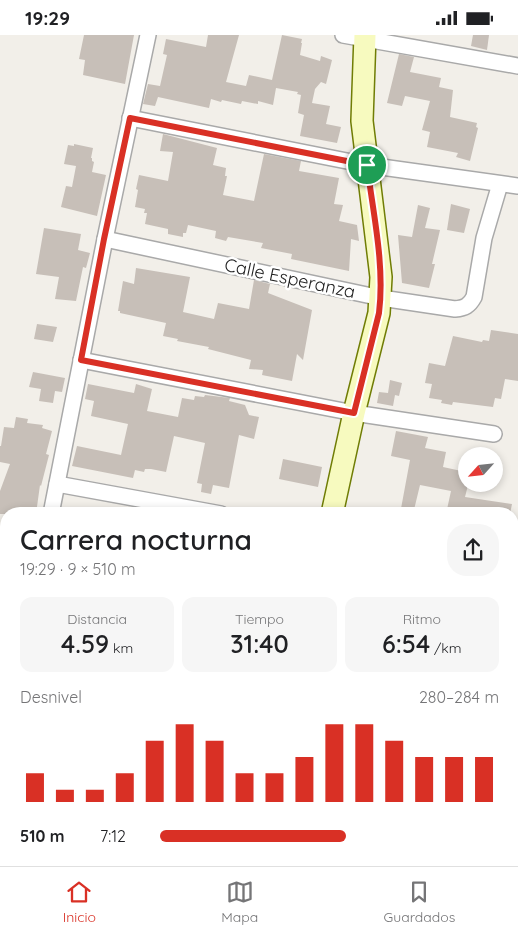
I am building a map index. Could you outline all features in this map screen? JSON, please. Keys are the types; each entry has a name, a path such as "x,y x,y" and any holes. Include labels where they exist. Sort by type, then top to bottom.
{"street":[{"path":"52,507 104,239 148,35"},
{"path":"343,35 364,37 518,67"},
{"path":"334,507 381,298 381,277 362,121 364,37"},
{"path":"130,118 367,165 518,186"},
{"name":"Calle Esperanza","path":"104,239 381,298 455,309 464,308 469,305 474,297 484,239 500,184"},
{"path":"81,360 354,413 494,434"},
{"path":"57,484 182,507"}],"building":[{"path":"84,35 134,35 125,84 83,75 85,60 79,59"},
{"path":"208,35 239,35 226,82 246,86 249,75 272,80 282,35 302,39 300,55 320,61 321,56 332,60 326,84 321,82 315,89 312,103 330,106 326,124 341,127 337,143 300,136 304,115 298,113 301,95 297,94 298,92 276,88 273,105 258,101 258,104 242,101 241,104 211,99 209,108 158,97 155,106 143,104 148,84 160,86 167,55 163,54 166,39 206,47"},
{"path":"473,35 489,35 487,50 471,46"},
{"path":"399,54 414,57 410,72 441,78 439,87 453,90 450,117 477,123 476,127 478,128 470,161 456,157 458,153 427,147 430,132 422,130 430,101 405,96 402,106 387,103"},
{"path":"163,134 217,148 213,165 226,168 225,176 227,176 223,195 254,201 264,154 301,161 299,171 339,178 334,204 343,205 339,221 357,225 359,241 351,239 349,271 291,259 292,254 261,248 263,243 228,237 226,241 215,238 216,231 188,225 186,233 183,233 183,237 168,234 168,229 145,224 147,213 144,213 145,209 135,207 138,190 136,189 139,175 168,181 173,152 160,151"},
{"path":"74,144 93,148 91,158 94,162 92,172 106,175 97,216 61,207 66,186 72,187 76,166 64,164 68,145 74,146"},
{"path":"451,204 470,209 464,233 447,230"},
{"path":"418,205 430,208 425,228 440,230 432,264 435,264 429,288 402,283 398,235 412,237"},
{"path":"44,228 81,234 78,250 90,253 86,268 83,267 76,301 55,299 59,277 36,274"},
{"path":"136,268 190,277 183,312 214,319 218,303 249,309 254,280 270,284 268,293 312,310 303,360 297,354 292,381 262,375 263,370 249,369 251,360 163,336 166,323 120,313 118,311 123,281 134,284"},
{"path":"37,324 57,327 53,342 34,339"},
{"path":"491,330 518,334 518,381 505,379 501,399 495,398 493,407 453,402 452,405 441,403 442,400 429,398 432,384 425,383 429,363 445,366 453,336 482,342 483,340 489,341"},
{"path":"33,372 65,378 62,392 55,391 53,403 39,401 41,389 29,387"},
{"path":"390,380 402,383 399,396 395,395 393,406 377,403 379,392 388,393"},
{"path":"88,384 134,393 136,384 152,389 147,411 178,417 182,398 194,400 195,396 204,397 205,395 230,398 229,401 245,405 249,415 259,417 254,439 239,435 229,488 213,485 211,494 201,492 202,484 197,483 205,443 174,436 166,472 151,469 145,469 144,472 135,470 133,478 72,466 77,446 121,455 128,424 91,416 94,401 85,399"},
{"path":"16,417 28,419 27,423 43,425 42,428 52,431 46,454 49,455 40,485 37,507 0,507 0,491 10,464 0,462 0,446 4,427 14,428"},
{"path":"396,431 428,437 425,448 446,452 443,467 458,470 458,493 466,493 465,497 512,504 511,507 448,507 451,491 420,485 415,507 401,507 410,460 391,456"},
{"path":"283,459 322,467 318,487 279,479"}],"route":[{"path":"130,118 367,165 382,288 379,313 354,413 81,360 130,118"}]}
